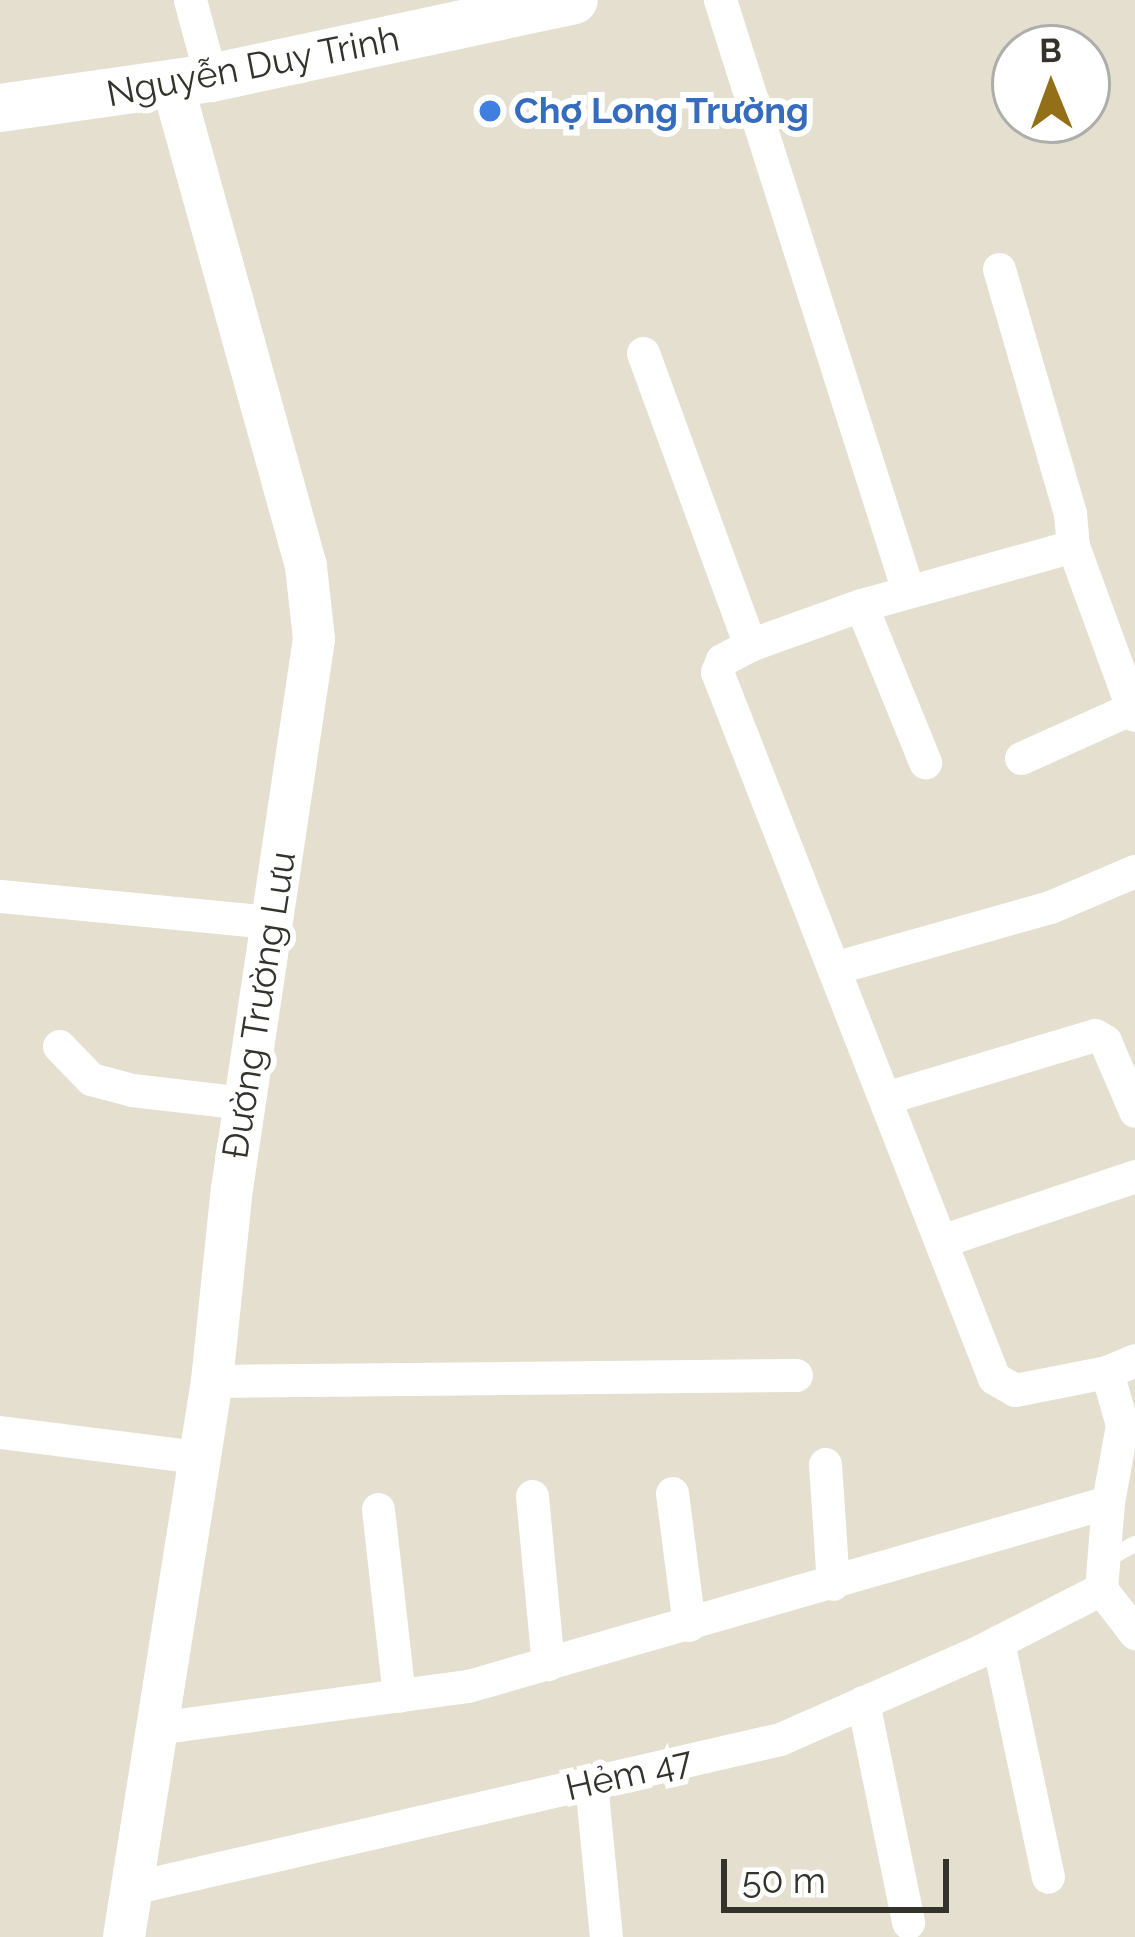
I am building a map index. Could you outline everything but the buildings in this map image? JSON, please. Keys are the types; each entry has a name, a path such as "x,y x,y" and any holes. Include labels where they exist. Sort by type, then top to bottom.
{"main road":[{"name":"Nguyễn Duy Trinh","path":"0,108 192,82 574,0"}],"street":[{"path":"190,0 192,82"},
{"path":"720,0 908,591"},
{"name":"Đường Trường Lưu","path":"124,1937 212,1381 245,1103 314,639 312,602 192,82"},
{"path":"999,269 1070,513 1073,546 1133,712 1021,758"},
{"path":"643,353 750,645"},
{"path":"1073,546 861,605 750,645 722,660 717,672 994,1378 1003,1388 1016,1390 1121,1366 1122,1426 1108,1502 1102,1575 1135,1633"},
{"path":"861,605 925,762"},
{"path":"834,968 1050,907 1135,871"},
{"path":"0,896 272,922"},
{"path":"884,1098 1095,1035 1105,1041 1135,1111"},
{"path":"59,1046 92,1079 132,1090 245,1103"},
{"path":"940,1241 1135,1176"},
{"path":"212,1381 796,1375"},
{"path":"0,1432 198,1457"},
{"path":"825,1464 833,1584"},
{"path":"672,1493 689,1624"},
{"path":"532,1496 548,1664"},
{"path":"156,1728 468,1686 1108,1502"},
{"path":"378,1509 399,1696"},
{"name":"Hẻm 47","path":"132,1888 780,1738 998,1642 1102,1575"},
{"path":"998,1642 1048,1877"},
{"path":"863,1702 908,1922"},
{"path":"591,1783 606,1937"}],"lane":[{"path":"1102,1575 1135,1544"}],"place":[{"name":"Chợ Long Trường","path":"490,111"}]}
